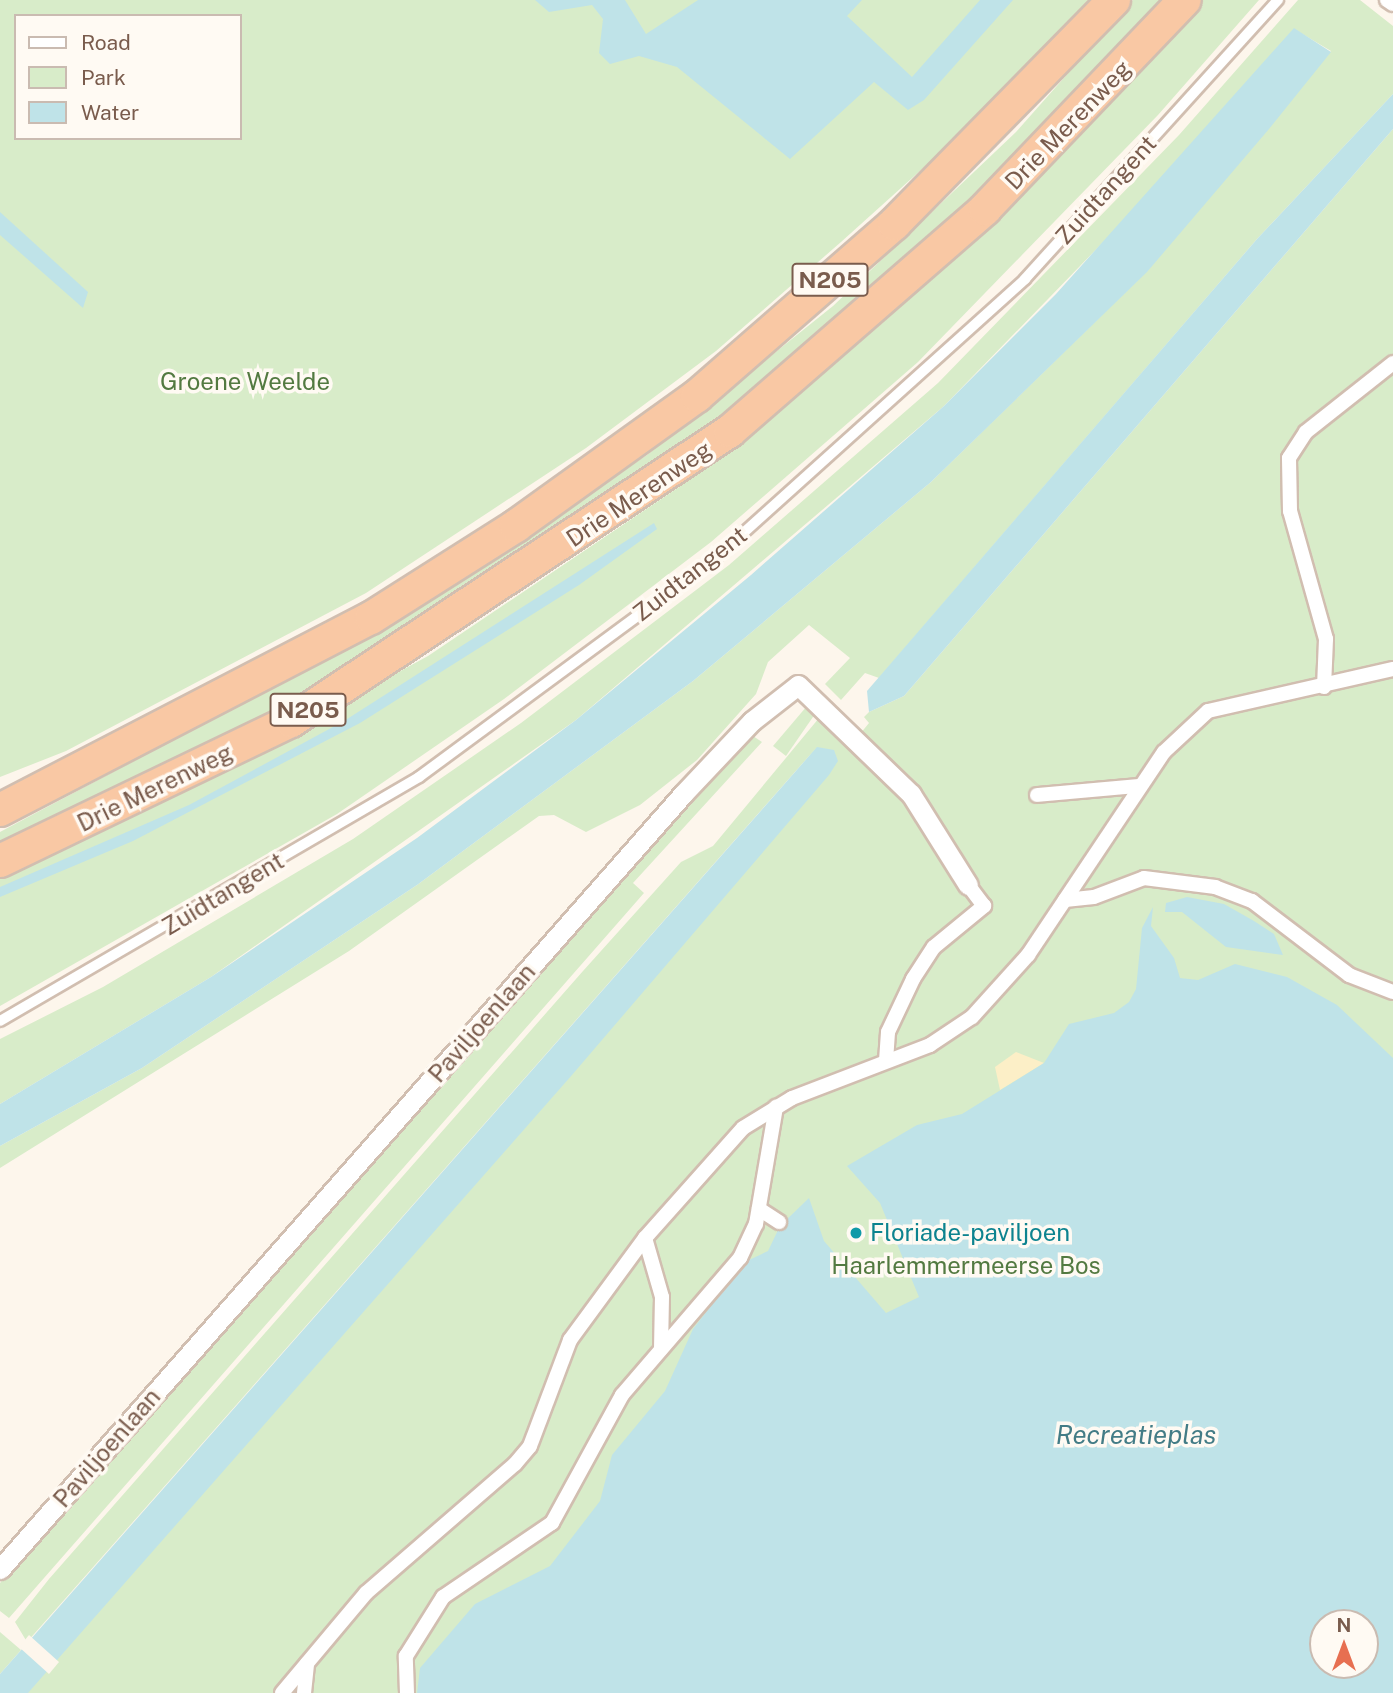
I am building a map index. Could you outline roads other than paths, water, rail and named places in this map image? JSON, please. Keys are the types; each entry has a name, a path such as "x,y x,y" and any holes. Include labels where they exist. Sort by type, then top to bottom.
{"highway":[{"name":"Drie Merenweg","path":"0,810 371,618 516,526 696,396 894,224 1114,0"},
{"name":"Drie Merenweg","path":"0,861 291,721 730,431 985,209 1185,0"}],"street":[{"path":"1387,0 1393,4"},
{"path":"1324,687 1326,639 1290,510 1289,458 1306,432 1393,363"},
{"path":"282,1693 366,1593 523,1455 570,1340 645,1238 725,1144 776,1107 930,1045 972,1017 1017,970 1164,752 1208,711 1271,693 1324,687 1393,669"},
{"name":"Paviljoenlaan","path":"0,1569 683,794 798,685 911,794 968,885"},
{"path":"1037,795 1139,786"},
{"path":"1065,900 1094,897 1144,878 1215,887 1252,901 1349,975 1393,992"},
{"path":"886,1061 888,1032 913,979 934,947 984,906 968,885"},
{"path":"407,1693 406,1656 437,1605 455,1585 511,1556 552,1523 622,1395 740,1258 760,1209 776,1107"},
{"path":"760,1209 779,1222"},
{"path":"645,1238 662,1297 661,1349"},
{"path":"304,1693 307,1662"}],"lane":[{"name":"Zuidtangent","path":"0,1021 419,777 711,562 1025,279 1278,0"}],"water":[{"path":"535,0 625,0 646,34 698,0 862,0 847,16 912,77 980,0 1013,0 924,100 908,110 874,82 790,159 677,67 639,56 610,64 599,53 603,19 592,5 549,12"},
{"path":"1294,28 1331,52 1147,272 931,482 693,681 417,885 142,1068 0,1146 0,1104 211,977 417,838 576,720 751,575 944,406 1056,294"},
{"path":"1393,94 1393,129 904,696 869,712 867,691 1257,239"},
{"path":"0,212 88,292 83,308 0,235"},
{"path":"654,523 657,529 579,585 360,723 133,841 0,897 0,887 189,805 344,721"},
{"path":"817,747 834,750 838,761 829,775 572,1075 28,1693 0,1693 0,1674"},
{"path":"1187,897 1224,904 1254,921 1274,934 1283,955 1226,947 1182,912 1165,912 1166,903"},
{"name":"Recreatieplas","path":"1153,907 1151,926 1174,958 1180,978 1198,980 1235,964 1287,977 1337,1005 1393,1058 1393,1693 417,1693 420,1668 475,1604 550,1566 600,1501 612,1455 665,1391 693,1329 745,1262 768,1251 780,1226 809,1198 824,1241 886,1313 919,1297 880,1203 847,1166 917,1125 962,1114 1044,1063 1069,1024 1114,1013 1129,1002 1136,989 1142,928"}],"place":[{"name":"Floriade-paviljoen","path":"856,1233"}],"park label":[{"name":"Groene Weelde","path":"245,382"},
{"name":"Haarlemmermeerse Bos","path":"966,1266"}]}
